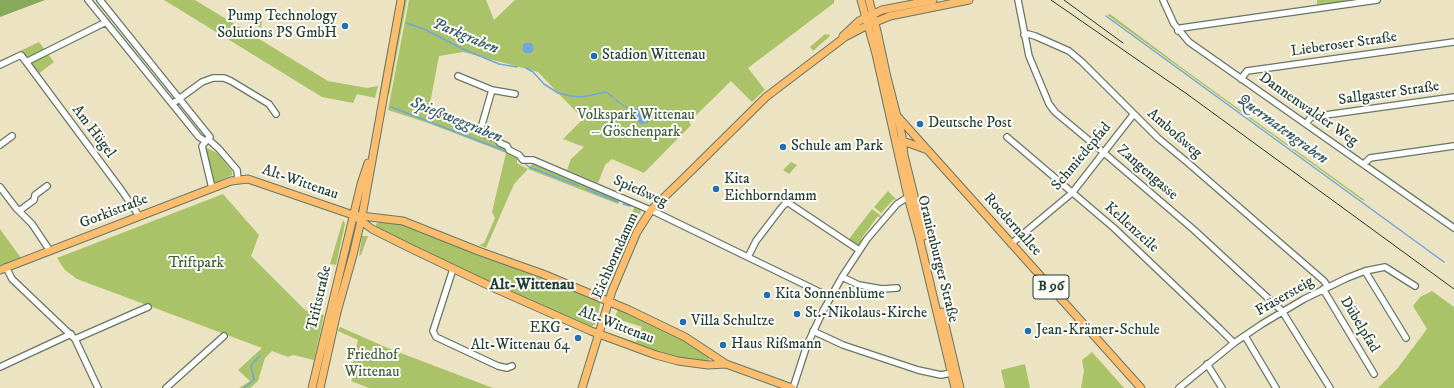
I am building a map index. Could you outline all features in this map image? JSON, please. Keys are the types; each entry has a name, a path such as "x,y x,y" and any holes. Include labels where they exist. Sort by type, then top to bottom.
{"main road":[{"path":"374,145 402,0"},
{"name":"Oranienburger Straße","path":"865,0 874,18 894,137 911,196 960,388"},
{"name":"Oranienburger Straße","path":"865,0 867,22 896,116 902,141 919,237 955,388"},
{"name":"Eichborndamm","path":"582,388 608,301 638,232 652,210 759,103 835,44 852,26 867,22 874,18 890,16 931,3 970,0"},
{"name":"Roedernallee","path":"896,116 1141,388"},
{"name":"B 96","path":"894,137 902,141"},
{"name":"Roedernallee","path":"902,141 928,150"},
{"name":"Triftstraße","path":"320,388 334,311 339,272 361,184 374,145"},
{"name":"Triftstraße","path":"312,388 334,311 348,275 361,218 374,145"},
{"name":"Gorkistraße","path":"3,268 238,179"},
{"name":"Alt-Wittenau","path":"238,179 251,180 361,218 403,221 481,252 543,274 608,301 685,337 726,364 793,388"},
{"name":"Alt-Wittenau","path":"361,218 372,230 563,320 678,361 708,365 726,364"},
{"path":"372,230 374,222 377,218"},
{"path":"339,272 348,275"}],"street":[{"path":"88,0 199,137 207,140 219,149 236,170 238,179"},
{"path":"100,0 210,137 202,146 208,179 212,188"},
{"path":"1018,0 1024,35"},
{"name":"Dannenwalder Weg","path":"1163,0 1170,18 1178,31 1189,42 1454,228"},
{"path":"1178,31 1181,28 1186,27 1377,0"},
{"path":"0,65 21,55 26,62 106,22"},
{"path":"111,28 118,22"},
{"name":"Amboßweg","path":"1024,35 1028,34 1035,36 1069,51 1082,62 1133,115 1169,148 1324,281 1325,288"},
{"name":"Zangengasse","path":"1024,35 1029,56 1049,104 1055,112 1193,229 1282,311 1330,388"},
{"name":"Lieberoser Straße","path":"1240,78 1246,71 1454,42"},
{"name":"Am Hügel","path":"26,62 139,216"},
{"path":"458,76 492,90 515,94"},
{"path":"172,104 202,82 213,78 224,78 269,104 276,114"},
{"name":"Spießweg","path":"492,90 481,128 482,133 497,139 500,143 507,146 509,150 519,155 523,160 533,160 652,210 830,298"},
{"name":"Sallgaster Straße","path":"1306,124 1311,117 1454,97"},
{"name":"Schmiedepfad","path":"1011,244 1072,193 1133,115"},
{"path":"0,145 12,136"},
{"name":"Kellenzeile","path":"1007,137 1125,238 1234,343"},
{"path":"1364,164 1370,158 1454,146"},
{"path":"19,211 34,200 35,195 47,186"},
{"path":"0,187 19,211 32,224 50,251"},
{"path":"793,388 813,331 842,277 859,250 897,204 911,196"},
{"path":"748,257 756,241 787,202 859,250"},
{"name":"Fräsersteig","path":"1179,388 1234,343 1282,311 1325,288 1365,271 1385,267 1415,286"},
{"path":"3,268 12,279 75,339 98,388"},
{"path":"453,269 433,331 436,337 498,366 507,368 512,366"},
{"path":"1365,271 1406,338"},
{"path":"842,277 859,285 882,289 898,288"},
{"name":"Dübelpfad","path":"1325,288 1374,374"},
{"path":"75,339 148,307"},
{"path":"813,331 855,349 918,370 941,375 951,373"},
{"path":"0,367 71,334"},
{"path":"166,388 224,336"},
{"path":"1245,336 1276,388"},
{"path":"1207,364 1222,388"}],"green space":[{"path":"0,0 45,0 0,17"},
{"path":"164,0 195,0 328,81 367,88 378,86 375,98 357,94 353,103 322,97"},
{"path":"397,0 398,0 379,95"},
{"path":"405,0 407,0 389,95 387,95"},
{"name":"Volkspark Wittenau – Göschenpark","path":"409,0 486,0 494,20 515,0 834,0 834,3 748,68 765,90 752,102 731,81 689,122 691,125 644,173 612,159 605,165 598,183 567,170 571,159 584,147 563,139 583,119 538,72 463,52 439,56 428,114 472,129 477,131 478,134 496,140 506,148 508,152 517,157 517,163 528,169 514,184 486,248 479,245 484,243 495,218 492,212 506,153 428,123 388,110"},
{"path":"1317,0 1350,0 1317,5"},
{"path":"1110,14 1366,201 1362,200 1107,15"},
{"path":"263,15 261,28 250,21"},
{"path":"825,34 829,34 830,36 813,51 810,47"},
{"path":"39,42 54,62 37,75 20,51"},
{"path":"205,147 217,153 232,171 232,175 216,182 212,182"},
{"path":"791,162 797,165 789,174 783,170"},
{"path":"532,164 620,200 618,204 528,169"},
{"path":"888,191 898,201 897,202 894,199 881,213 874,207"},
{"name":"Triftpark","path":"223,194 259,235 251,256 305,310 324,315 314,360 293,355 288,357 272,351 265,358 258,381 250,388 239,388 250,381 238,370 262,348 77,279 65,270 57,258"},
{"path":"635,206 640,209 641,212 631,228 603,291 601,292 596,290"},
{"path":"872,209 880,215 881,219 878,216 861,239 864,241 858,247 849,239"},
{"path":"343,220 345,224 336,265 330,264"},
{"path":"379,222 402,224 548,278 600,300 600,306 595,324 590,328 524,300 376,228 376,224"},
{"path":"352,227 355,229 351,253 345,270 343,270"},
{"path":"0,229 21,258 0,266"},
{"path":"362,236 368,236 361,255 359,256"},
{"path":"1432,291 1454,307 1454,388 1378,388 1397,369 1427,329 1413,306 1420,297"},
{"path":"618,308 678,336 709,356 708,362 679,359 654,352 608,335 609,333 636,342 642,327 615,318"},
{"name":"Friedhof Wittenau","path":"340,327 390,349 493,388 369,388 351,381 356,370 352,367 358,340 338,331"},
{"path":"1092,352 1124,388 1081,388 1084,371 1082,360"},
{"path":"1025,364 1030,388 1005,388 1001,370"}],"water":[{"path":"526,43 530,43 532,44 532,52 526,53 523,50 523,46"},
{"path":"638,108 646,110 650,115 649,122 642,124 630,117 630,111"}],"waterway":[{"name":"Quermatengraben","path":"1106,16 1444,262"},
{"name":"Parkgraben","path":"406,23 424,29 463,49 499,64 517,67"},
{"name":"Parkgraben","path":"526,68 533,72 544,84 558,93 582,97 606,92 614,98"},
{"name":"Parkgraben","path":"616,100 624,106"},
{"name":"Spießweggraben","path":"391,107 508,152"},
{"name":"Parkgraben","path":"626,107 630,111"},
{"name":"Spießweggraben","path":"523,162 529,167 579,186"},
{"name":"Spießweggraben","path":"586,189 618,202"},
{"name":"Spießweggraben","path":"623,204 630,206"},
{"path":"244,388 254,380 251,367 260,356"}],"tram line":[{"path":"1051,0 1187,94 1454,289"},
{"path":"1064,0 1123,43"}],"place":[{"name":"Pump Technology Solutions PS GmbH","path":"345,26"},
{"name":"Stadion Wittenau","path":"594,56"},
{"name":"Deutsche Post","path":"920,124"},
{"name":"Schule am Park","path":"783,147"},
{"name":"Kita Eichborndamm","path":"716,189"},
{"name":"Kita Sonnenblume","path":"767,295"},
{"name":"St.-Nikolaus-Kirche","path":"797,314"},
{"name":"Villa Schultze","path":"683,322"},
{"name":"Jean-Krämer-Schule","path":"1028,331"},
{"name":"EKG - Alt-Wittenau 64","path":"578,338"},
{"name":"Haus Rißmann","path":"723,345"}],"district":[{"name":"Alt-Wittenau","path":"532,286"}]}
